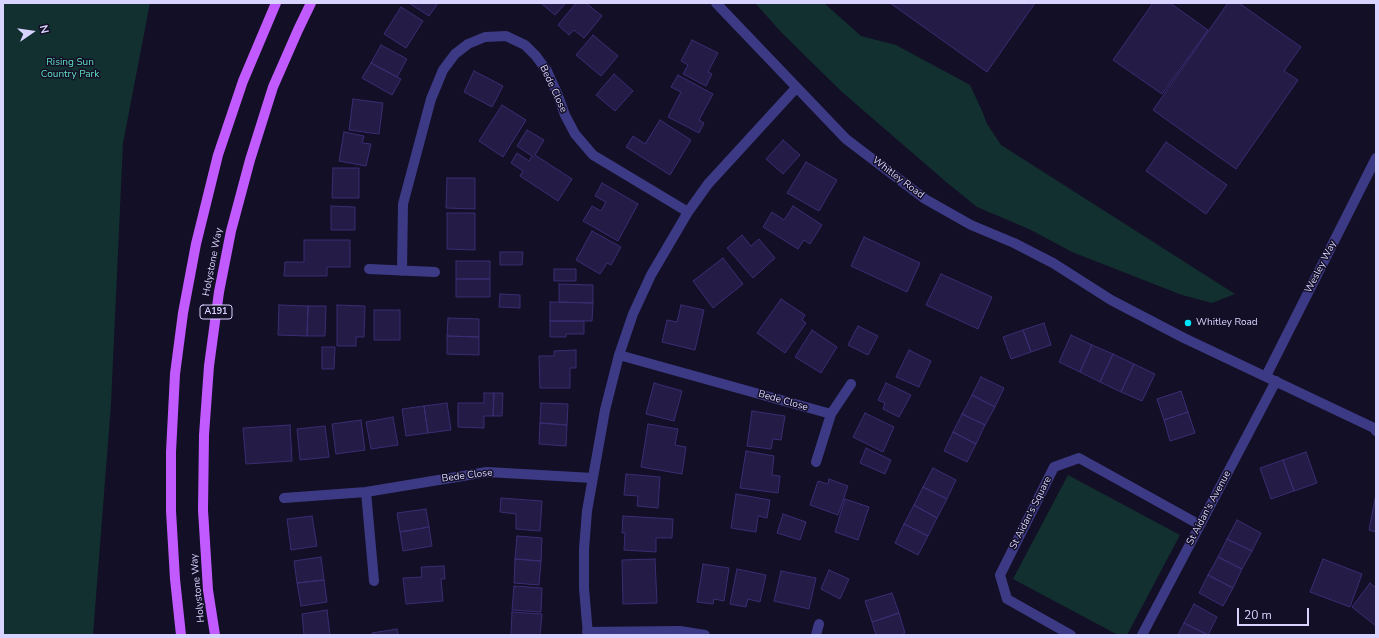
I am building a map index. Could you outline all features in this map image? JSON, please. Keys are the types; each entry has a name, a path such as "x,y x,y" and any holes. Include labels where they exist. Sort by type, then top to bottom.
{"main road":[{"name":"Holystone Way","path":"181,635 171,511 171,452 175,374 183,312 196,244 218,155 242,81 276,3"},
{"name":"Holystone Way","path":"214,635 208,590 203,510 204,443 209,366 219,292 231,231 250,160 273,87 311,3"}],"street":[{"name":"Whitley Road","path":"716,3 846,139 925,199 971,225 1014,243 1053,262 1111,300 1184,338 1374,428 1376,431"},
{"name":"Bede Close","path":"402,271 403,204 431,99 443,70 455,54 468,44 485,38 506,36 525,45 536,56 546,71 557,92 565,115 575,134 593,155 688,212"},
{"path":"705,635 680,632 588,633 584,588 584,549 587,510 604,410 619,355 633,314 651,275 688,212 708,184 796,88"},
{"name":"Wesley Way","path":"1266,376 1376,158"},
{"path":"369,269 435,272"},
{"name":"Bede Close","path":"619,355 831,414"},
{"name":"St Aidan's Avenue","path":"1142,635 1276,381"},
{"path":"816,462 831,414 851,384"},
{"name":"St Aidan's Square","path":"1071,635 1007,599 1000,575 1054,467 1079,458 1200,525"},
{"name":"Bede Close","path":"284,498 366,492 487,472 593,478"},
{"path":"366,492 374,581"},
{"path":"816,635 819,624"}],"green space":[{"name":"Rising Sun Country Park","path":"3,3 150,3 123,143 111,404 93,635 3,635"},
{"path":"755,3 824,3 861,36 896,45 970,85 987,124 1001,145 1235,294 1212,303 1182,295 1072,252 1029,229 977,207 842,92 782,33"},
{"path":"1068,475 1180,535 1127,635 1118,635 1013,579"}],"building":[{"path":"409,3 438,3 429,16"},
{"path":"541,3 566,3 555,15"},
{"path":"576,3 586,3 602,16 584,38 574,30 569,35 558,25"},
{"path":"890,3 1035,3 987,72"},
{"path":"1153,3 1170,3 1208,30 1162,94 1113,60"},
{"path":"1228,3 1239,3 1301,47 1284,71 1298,80 1236,169 1153,110"},
{"path":"401,7 423,21 406,48 384,34"},
{"path":"593,35 618,56 601,76 576,55"},
{"path":"692,40 718,53 708,72 712,74 706,86 683,74 688,65 681,61"},
{"path":"381,45 407,59 397,77 371,63"},
{"path":"371,63 401,79 392,95 362,78"},
{"path":"474,71 503,86 492,107 464,92"},
{"path":"614,74 633,91 615,111 596,95"},
{"path":"678,75 713,94 699,120 704,123 699,133 668,117 681,92 671,87"},
{"path":"353,99 383,103 379,134 349,130"},
{"path":"502,105 526,120 503,157 479,141"},
{"path":"660,120 691,140 670,175 626,147 633,136 645,144"},
{"path":"527,130 544,140 535,155 572,179 558,201 520,176 523,171 511,163 517,153 529,161 532,156 517,146"},
{"path":"344,132 364,136 362,143 371,144 366,166 339,161"},
{"path":"783,140 800,155 783,174 766,159"},
{"path":"1166,142 1227,185 1206,214 1146,171"},
{"path":"806,162 837,180 819,211 787,193"},
{"path":"333,168 359,168 359,198 332,198"},
{"path":"447,178 475,178 475,209 446,208"},
{"path":"602,183 638,204 618,241 583,221 592,206 601,211 606,202 595,196"},
{"path":"331,206 355,207 355,230 331,230"},
{"path":"793,206 822,225 810,244 804,240 798,249 763,227 772,212 784,220"},
{"path":"447,213 475,213 475,250 447,249"},
{"path":"592,231 621,247 611,265 607,263 600,274 576,260"},
{"path":"742,235 751,246 759,239 775,258 753,278 727,248"},
{"path":"864,237 920,263 907,292 851,266"},
{"path":"304,240 350,240 350,267 327,267 327,276 284,276 285,262 304,262"},
{"path":"500,252 523,252 522,265 500,265"},
{"path":"723,258 743,284 713,308 693,281"},
{"path":"456,261 490,261 490,279 456,279"},
{"path":"554,269 576,269 576,281 554,281"},
{"path":"941,274 992,297 978,329 926,305"},
{"path":"456,279 490,279 490,297 456,297"},
{"path":"559,284 593,285 593,303 559,302"},
{"path":"500,294 520,295 520,308 499,307"},
{"path":"781,299 805,315 802,320 806,323 785,353 757,333"},
{"path":"550,302 593,303 592,321 550,321"},
{"path":"279,305 308,306 307,336 278,335"},
{"path":"337,305 365,306 364,337 356,337 356,346 337,346"},
{"path":"681,305 704,310 695,350 662,342 667,320 677,322"},
{"path":"308,306 326,306 325,336 307,336"},
{"path":"374,310 400,310 400,340 374,340"},
{"path":"448,318 479,319 479,337 447,336"},
{"path":"550,321 584,321 584,334 566,334 566,337 550,337"},
{"path":"1044,323 1051,345 1031,352 1023,330"},
{"path":"858,326 878,336 868,355 848,345"},
{"path":"812,330 837,347 821,373 795,357"},
{"path":"1023,330 1031,352 1011,359 1003,337"},
{"path":"1071,335 1092,345 1080,372 1059,362"},
{"path":"447,336 479,337 479,355 447,354"},
{"path":"1092,345 1113,354 1100,382 1080,372"},
{"path":"322,347 335,347 334,369 322,369"},
{"path":"576,350 576,368 570,368 570,388 540,388 539,356 554,356 554,351"},
{"path":"909,350 931,361 919,387 896,377"},
{"path":"1113,354 1134,364 1121,392 1100,382"},
{"path":"1134,364 1155,374 1142,401 1121,392"},
{"path":"981,377 1004,388 995,407 972,395"},
{"path":"654,383 682,391 674,421 646,414"},
{"path":"886,383 911,395 899,417 883,409 885,403 878,400"},
{"path":"1181,391 1188,412 1164,420 1157,399"},
{"path":"484,393 494,393 493,416 484,416 484,428 458,427 458,403 484,403"},
{"path":"494,393 503,393 502,416 493,416"},
{"path":"972,395 995,407 985,425 962,414"},
{"path":"447,403 451,430 428,433 424,406"},
{"path":"541,403 568,404 567,425 540,423"},
{"path":"424,406 428,433 406,436 402,409"},
{"path":"752,411 785,416 781,440 773,439 771,449 747,446"},
{"path":"1188,412 1195,433 1170,441 1164,420"},
{"path":"865,413 894,427 883,452 853,437"},
{"path":"962,414 985,425 976,444 953,432"},
{"path":"393,417 398,445 371,449 366,422"},
{"path":"361,420 365,450 336,454 332,424"},
{"path":"540,423 567,425 566,446 539,444"},
{"path":"648,424 678,429 675,445 686,447 682,474 641,467"},
{"path":"290,425 292,461 246,464 243,428"},
{"path":"325,426 329,457 300,460 297,429"},
{"path":"953,432 976,444 967,462 944,451"},
{"path":"866,448 891,460 885,474 860,463"},
{"path":"746,451 774,456 772,475 780,476 778,493 740,488"},
{"path":"1306,452 1317,483 1294,491 1283,460"},
{"path":"1283,460 1294,491 1271,499 1260,468"},
{"path":"933,468 956,480 947,499 923,487"},
{"path":"626,474 660,477 658,508 637,506 638,496 624,495"},
{"path":"829,479 848,486 838,515 810,505 818,481 828,484"},
{"path":"923,487 947,499 937,518 914,505"},
{"path":"736,494 770,500 767,518 758,516 756,532 731,528"},
{"path":"1376,494 1376,532 1369,530"},
{"path":"501,498 542,501 540,531 516,529 516,514 500,512"},
{"path":"845,499 869,507 858,540 835,532"},
{"path":"914,505 937,518 928,536 904,524"},
{"path":"426,509 429,527 400,532 397,513"},
{"path":"783,514 806,522 800,540 777,533"},
{"path":"312,516 317,546 291,550 287,519"},
{"path":"623,516 673,519 672,538 656,538 656,552 624,550 625,533 622,533"},
{"path":"1237,520 1261,533 1252,551 1227,539"},
{"path":"904,524 928,536 918,555 895,543"},
{"path":"429,527 432,546 403,551 400,532"},
{"path":"517,536 542,538 541,561 515,559"},
{"path":"1227,539 1252,551 1242,569 1218,557"},
{"path":"321,557 324,580 297,583 294,561"},
{"path":"1218,557 1242,569 1233,588 1208,575"},
{"path":"515,559 541,561 539,585 514,583"},
{"path":"655,559 657,603 623,604 622,560"},
{"path":"1323,559 1362,574 1350,607 1310,592"},
{"path":"703,564 729,568 724,601 714,599 713,604 697,602"},
{"path":"444,566 445,579 441,579 443,601 406,604 403,578 422,577 421,567"},
{"path":"737,569 766,575 760,602 748,599 746,607 730,604"},
{"path":"829,570 849,579 840,599 821,589"},
{"path":"781,571 816,578 809,609 774,601"},
{"path":"1208,575 1233,588 1223,606 1199,593"},
{"path":"324,580 327,602 301,606 297,583"},
{"path":"1370,583 1376,588 1376,626 1352,607"},
{"path":"514,586 542,588 541,612 512,610"},
{"path":"892,593 899,613 872,622 865,601"},
{"path":"1194,604 1217,617 1208,635 1184,623"},
{"path":"327,610 330,635 304,635 302,614"},
{"path":"512,612 542,614 540,635 511,635"},
{"path":"899,613 905,633 900,635 876,635 872,622"},
{"path":"1184,623 1208,635 1178,635"},
{"path":"397,629 398,635 372,635 372,633"}],"place":[{"name":"Whitley Road","path":"1188,323"}]}
